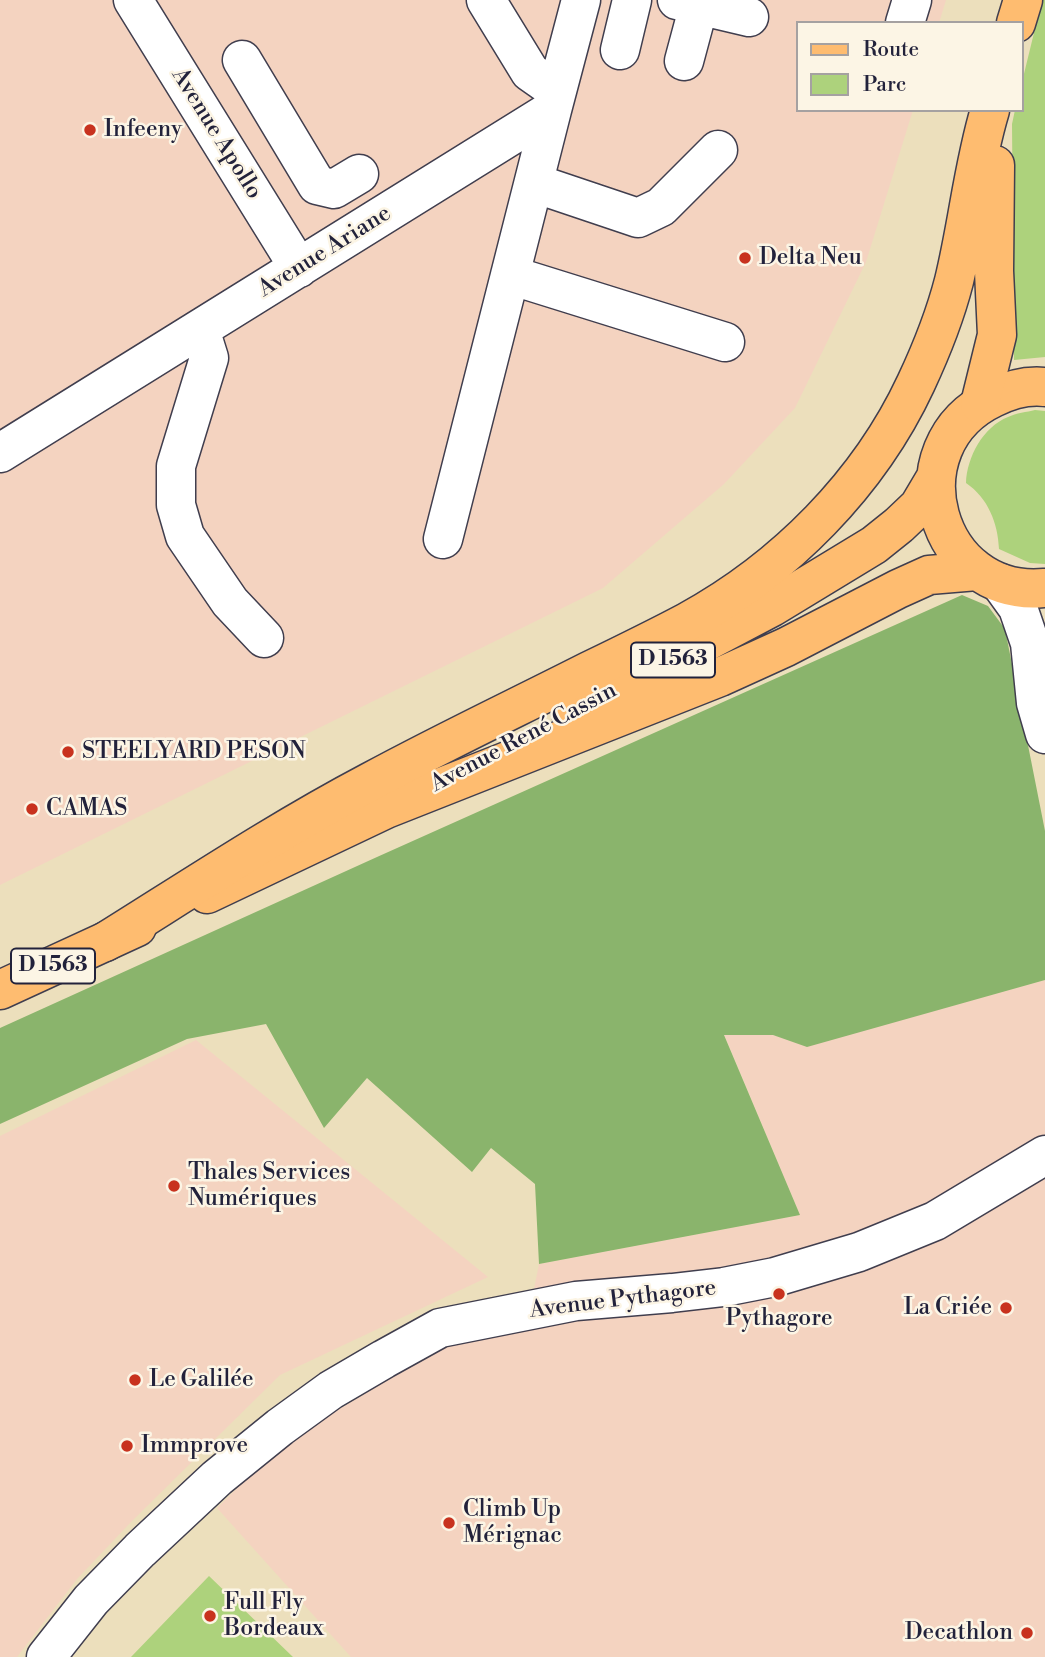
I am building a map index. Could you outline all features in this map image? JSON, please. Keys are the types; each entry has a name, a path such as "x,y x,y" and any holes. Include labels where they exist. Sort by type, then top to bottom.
{"main road":[{"path":"1017,21 1023,0"},
{"path":"105,942 294,824 360,787 689,621 786,554 856,481 884,441 915,385 938,332 954,281 990,112"},
{"path":"980,404 997,335 994,271 998,112"},
{"path":"989,577 952,545 938,513 935,478 942,449 958,424 980,404 1006,391 1045,387"},
{"name":"Avenue René Cassin","path":"0,990 386,809 772,607 874,545 919,506 935,478"},
{"name":"Avenue René Cassin","path":"386,809 720,677 929,575 989,577 1031,590 1045,588"}],"street":[{"name":"Avenue Apollo","path":"133,0 299,268"},
{"path":"486,0 530,72 555,100"},
{"path":"443,539 580,0"},
{"path":"620,50 632,0"},
{"path":"906,21 912,0"},
{"path":"684,61 688,3 750,17"},
{"path":"242,60 317,185 334,189 359,174"},
{"name":"Avenue Ariane","path":"0,453 299,268 555,100"},
{"path":"534,183 638,218 661,207 718,150"},
{"path":"256,197 305,166"},
{"path":"510,275 725,342"},
{"path":"200,329 209,358 176,466 176,505 185,536 230,602 264,638"},
{"path":"989,577 1018,608 1030,643 1036,703 1045,734"},
{"name":"Avenue Pythagore","path":"46,1657 91,1600 139,1550 217,1478 279,1427 331,1390 440,1328 576,1301 724,1287 775,1277 859,1252 935,1221 1045,1155"}],"shaded area":[{"path":"0,0 946,0 940,21 796,21 796,112 912,112 866,262 795,408 724,484 603,588 0,885"},
{"path":"1045,980 1045,1657 351,1657 217,1508 284,1442 470,1331 526,1329 539,1264 800,1215 724,1034 773,1035 807,1046"},
{"path":"196,1040 488,1277 280,1375 77,1579 17,1657 0,1657 0,1136"}],"green space":[{"path":"1042,0 1045,0 1045,357 1014,360 1012,124 1015,112 1024,112 1024,74"},
{"path":"1035,410 1045,411 1045,564 1030,563 999,549 997,530 986,504 966,483 969,463 984,435 1011,416"},
{"path":"962,595 988,606 1005,629 1045,831 1045,980 807,1047 773,1035 724,1035 800,1215 539,1264 535,1184 491,1148 472,1172 367,1078 324,1128 266,1024 187,1039 0,1124 0,1028"},
{"name":"Full Fly Bordeaux","path":"209,1576 293,1657 131,1657"}],"place":[{"name":"Infeeny","path":"90,130"},
{"name":"Delta Neu","path":"745,258"},
{"name":"STEELYARD PESON","path":"68,752"},
{"name":"CAMAS","path":"32,809"},
{"name":"Thales Services Numériques","path":"174,1186"},
{"name":"Pythagore","path":"779,1294"},
{"name":"La Criée","path":"1006,1308"},
{"name":"Le Galilée","path":"135,1380"},
{"name":"Immprove","path":"127,1446"},
{"name":"Climb Up Mérignac","path":"449,1523"},
{"name":"Full Fly Bordeaux","path":"210,1616"},
{"name":"Decathlon","path":"1027,1633"}]}
